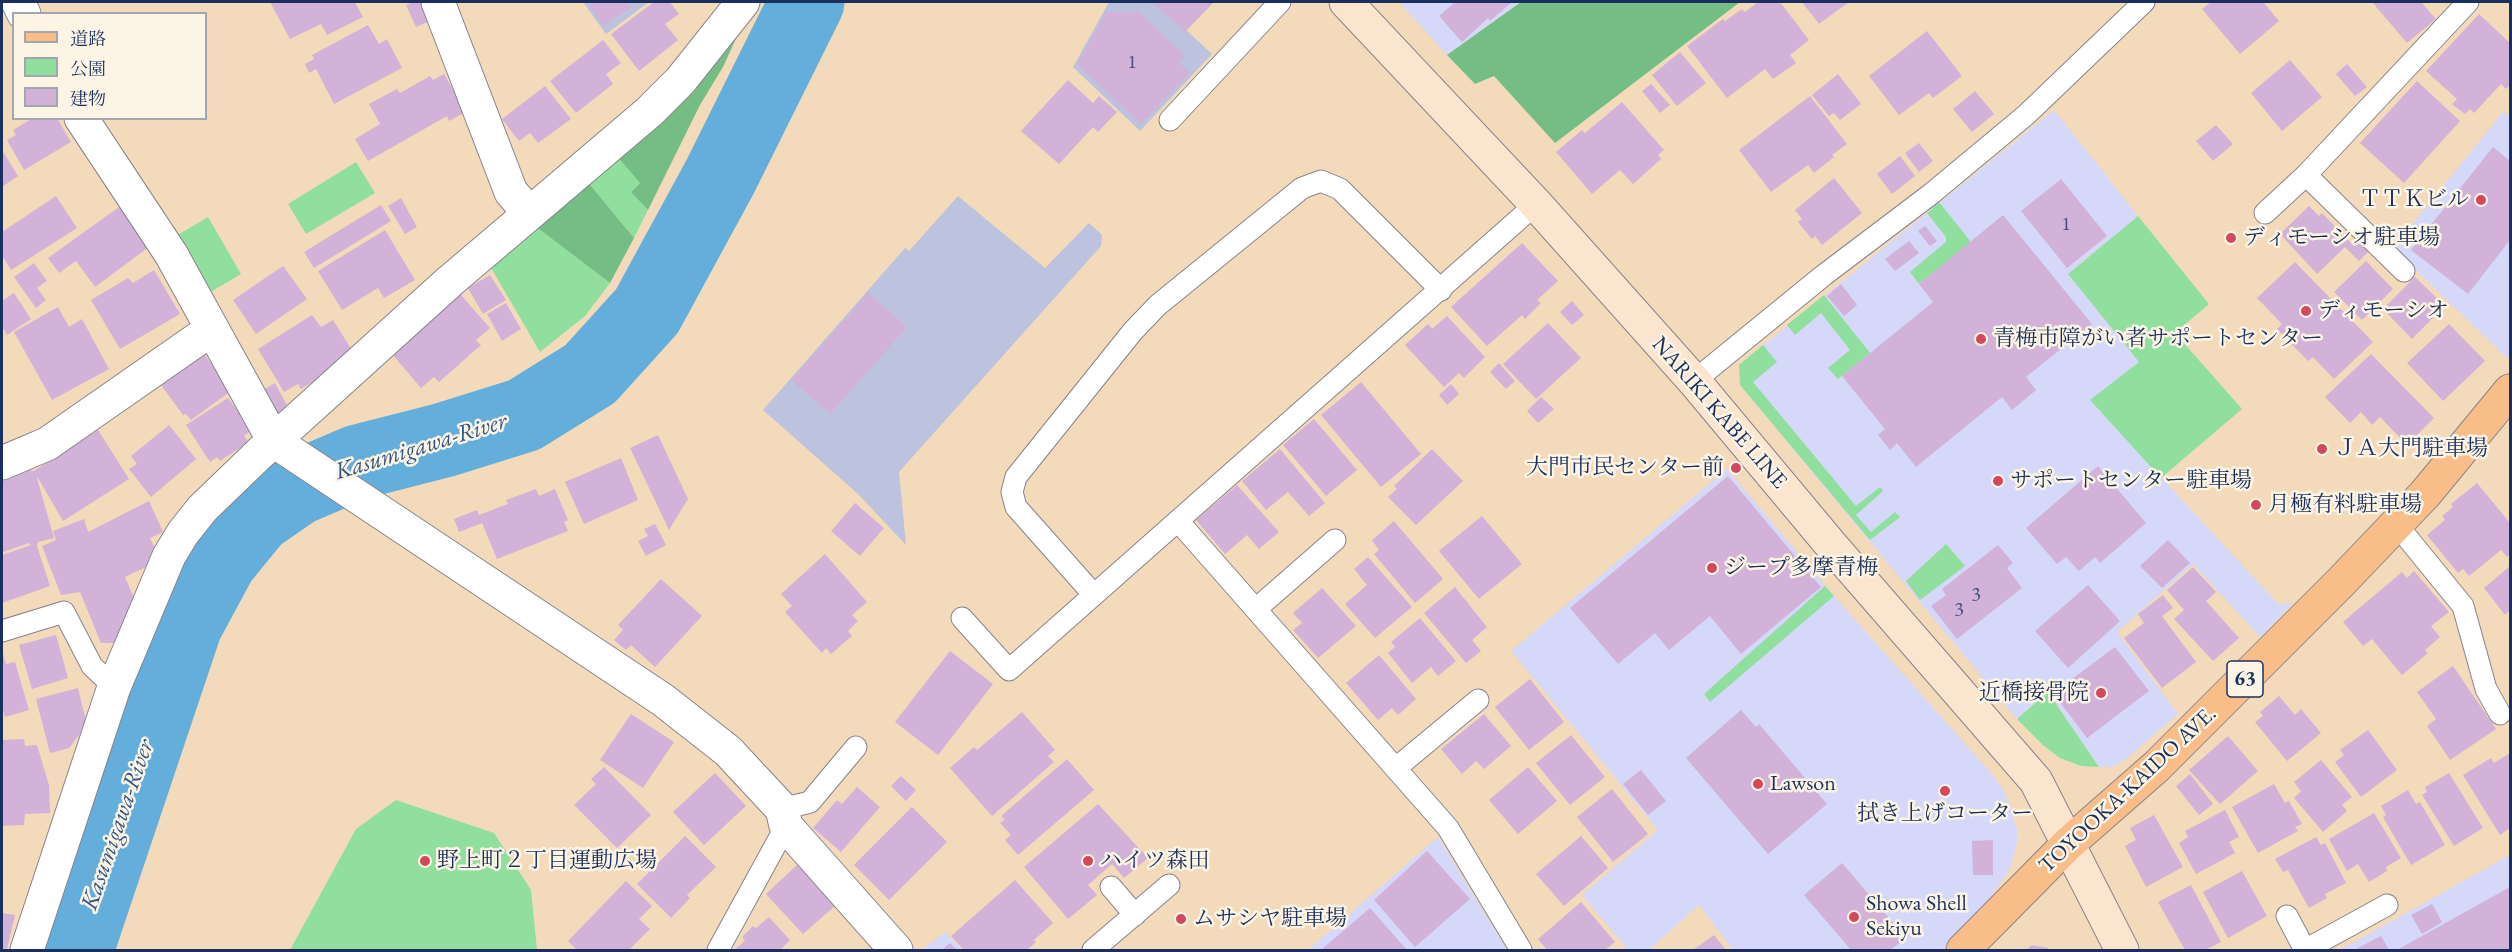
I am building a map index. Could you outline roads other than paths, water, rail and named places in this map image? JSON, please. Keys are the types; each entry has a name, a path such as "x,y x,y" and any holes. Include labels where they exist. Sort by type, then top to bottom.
{"main road":[{"name":"NARIKI KABE LINE","path":"1346,2 1536,204 1694,381 1831,545 2036,782 2122,951"},
{"name":"TOYOOKA-KAIDO AVE.","path":"1963,951 2068,844 2157,766 2397,525 2457,458 2511,391"}],"street":[{"path":"438,2 508,184 529,213"},
{"path":"27,951 114,687 169,556 183,533 220,491 283,448 529,213 649,112 681,80 743,2"},
{"path":"82,120 171,254 212,330 283,448 663,700 728,751 896,951"},
{"path":"2,463 47,444 212,330"}],"lane":[{"path":"1170,120 1280,2"},
{"path":"1694,381 1824,275 1931,194 2026,115 2144,2"},
{"path":"2265,213 2306,175 2468,2"},
{"path":"2306,175 2404,271"},
{"path":"1094,595 1016,507 1012,492 1016,477 1133,332 1158,305 1302,188 1321,181 1340,189 1441,290"},
{"path":"962,618 1009,670 1536,204"},
{"path":"1178,521 1448,828 1521,951"},
{"path":"2397,525 2463,606 2486,688 2500,714"},
{"path":"1256,609 1335,540"},
{"path":"2,631 64,612 92,666 114,687"},
{"path":"1396,768 1478,700"},
{"path":"718,951 784,818 810,802 856,747"},
{"path":"1094,951 1169,885"},
{"path":"1111,887 1135,915"},
{"path":"2287,916 2305,950 2387,905"}],"waterway":[{"name":"Kasumigawa-River","path":"76,950 185,625 220,560 255,517 297,488 358,462 444,440 524,415 590,374 647,311 720,177 807,2"}],"place":[{"name":"ＴＴＫビル","path":"2481,200"},
{"name":"ディモーシオ駐車場","path":"2231,238"},
{"name":"ディモーシオ","path":"2306,311"},
{"name":"青梅市障がい者サポートセンター","path":"1981,339"},
{"name":"ＪＡ大門駐車場","path":"2322,449"},
{"name":"大門市民センター前","path":"1736,468"},
{"name":"サポートセンター駐車場","path":"1998,481"},
{"name":"月極有料駐車場","path":"2256,505"},
{"name":"ジープ多摩青梅","path":"1712,568"},
{"name":"近橋接骨院","path":"2101,693"},
{"name":"Lawson","path":"1758,784"},
{"name":"拭き上げコーター","path":"1945,791"},
{"name":"野上町２丁目運動広場","path":"425,861"},
{"name":"ハイツ森田","path":"1088,861"},
{"name":"Showa Shell Sekiyu","path":"1854,917"},
{"name":"ムサシヤ駐車場","path":"1181,919"}]}
